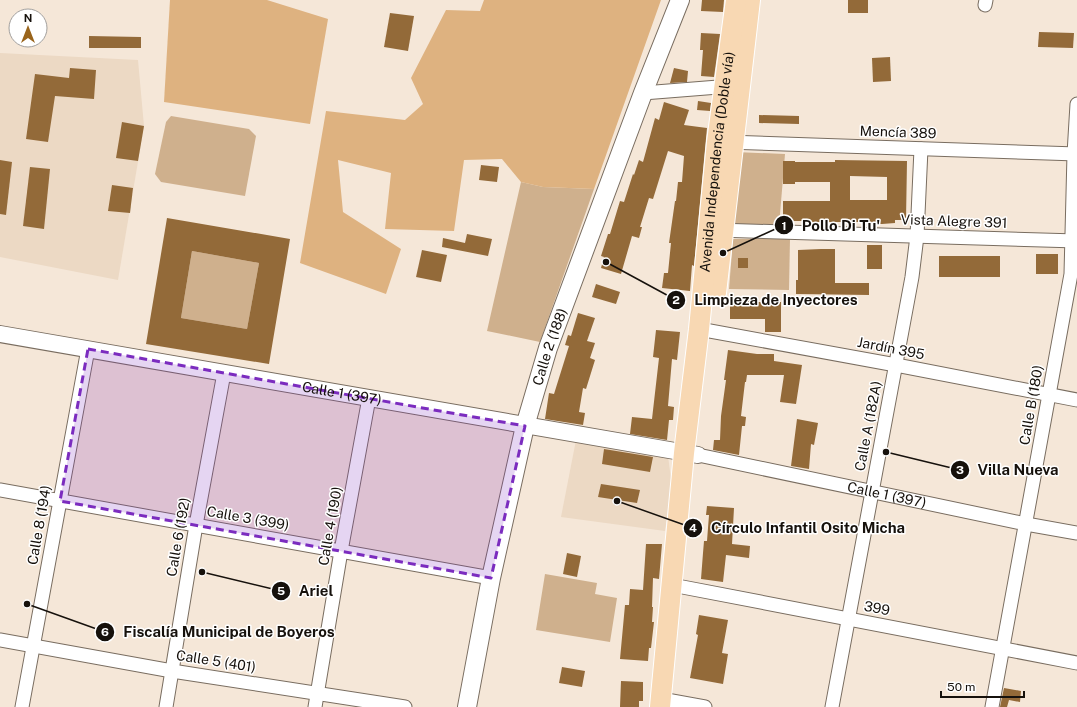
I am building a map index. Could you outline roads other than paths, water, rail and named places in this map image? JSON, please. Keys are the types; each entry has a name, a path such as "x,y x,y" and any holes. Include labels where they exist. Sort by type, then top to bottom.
{"main road":[{"name":"Calle 2 (188)","path":"467,707 491,578 525,426 548,348 643,92 680,0"},
{"name":"Avenida Independencia (Doble vía)","path":"667,704 691,454 732,86 736,0"},
{"name":"Avenida Independencia (Doble vía)","path":"732,86 750,0"}],"street":[{"path":"643,92 732,86"},
{"name":"Calle B (180)","path":"992,707 1049,394 1074,275 1077,104"},
{"name":"Mencía 389","path":"725,142 1075,154"},
{"name":"Calle A (182A)","path":"832,707 912,277 917,236 921,149"},
{"name":"Vista Alegre 391","path":"717,230 1075,241"},
{"name":"Jardín 395","path":"705,330 1077,400"},
{"name":"Calle 1 (397)","path":"0,334 691,454 1026,524 1077,533"},
{"name":"Calle 8 (194)","path":"22,707 88,349"},
{"name":"Calle 6 (192)","path":"166,707 196,525 224,373"},
{"name":"Calle 4 (190)","path":"315,707 341,551 369,398"},
{"name":"Calle 3 (399)","path":"0,490 491,578"},
{"name":"399","path":"678,586 1077,663"},
{"name":"Calle 5 (401)","path":"0,640 172,671 405,707"},
{"path":"667,704 705,707"}],"place":[{"name":"Pollo Di Tu'","path":"723,253"},
{"name":"Limpieza de Inyectores","path":"606,262"},
{"name":"Villa Nueva","path":"886,452"},
{"name":"Círculo Infantil Osito Micha","path":"617,501"},
{"name":"Ariel","path":"202,572"},
{"name":"Fiscalía Municipal de Boyeros","path":"27,604"}]}
